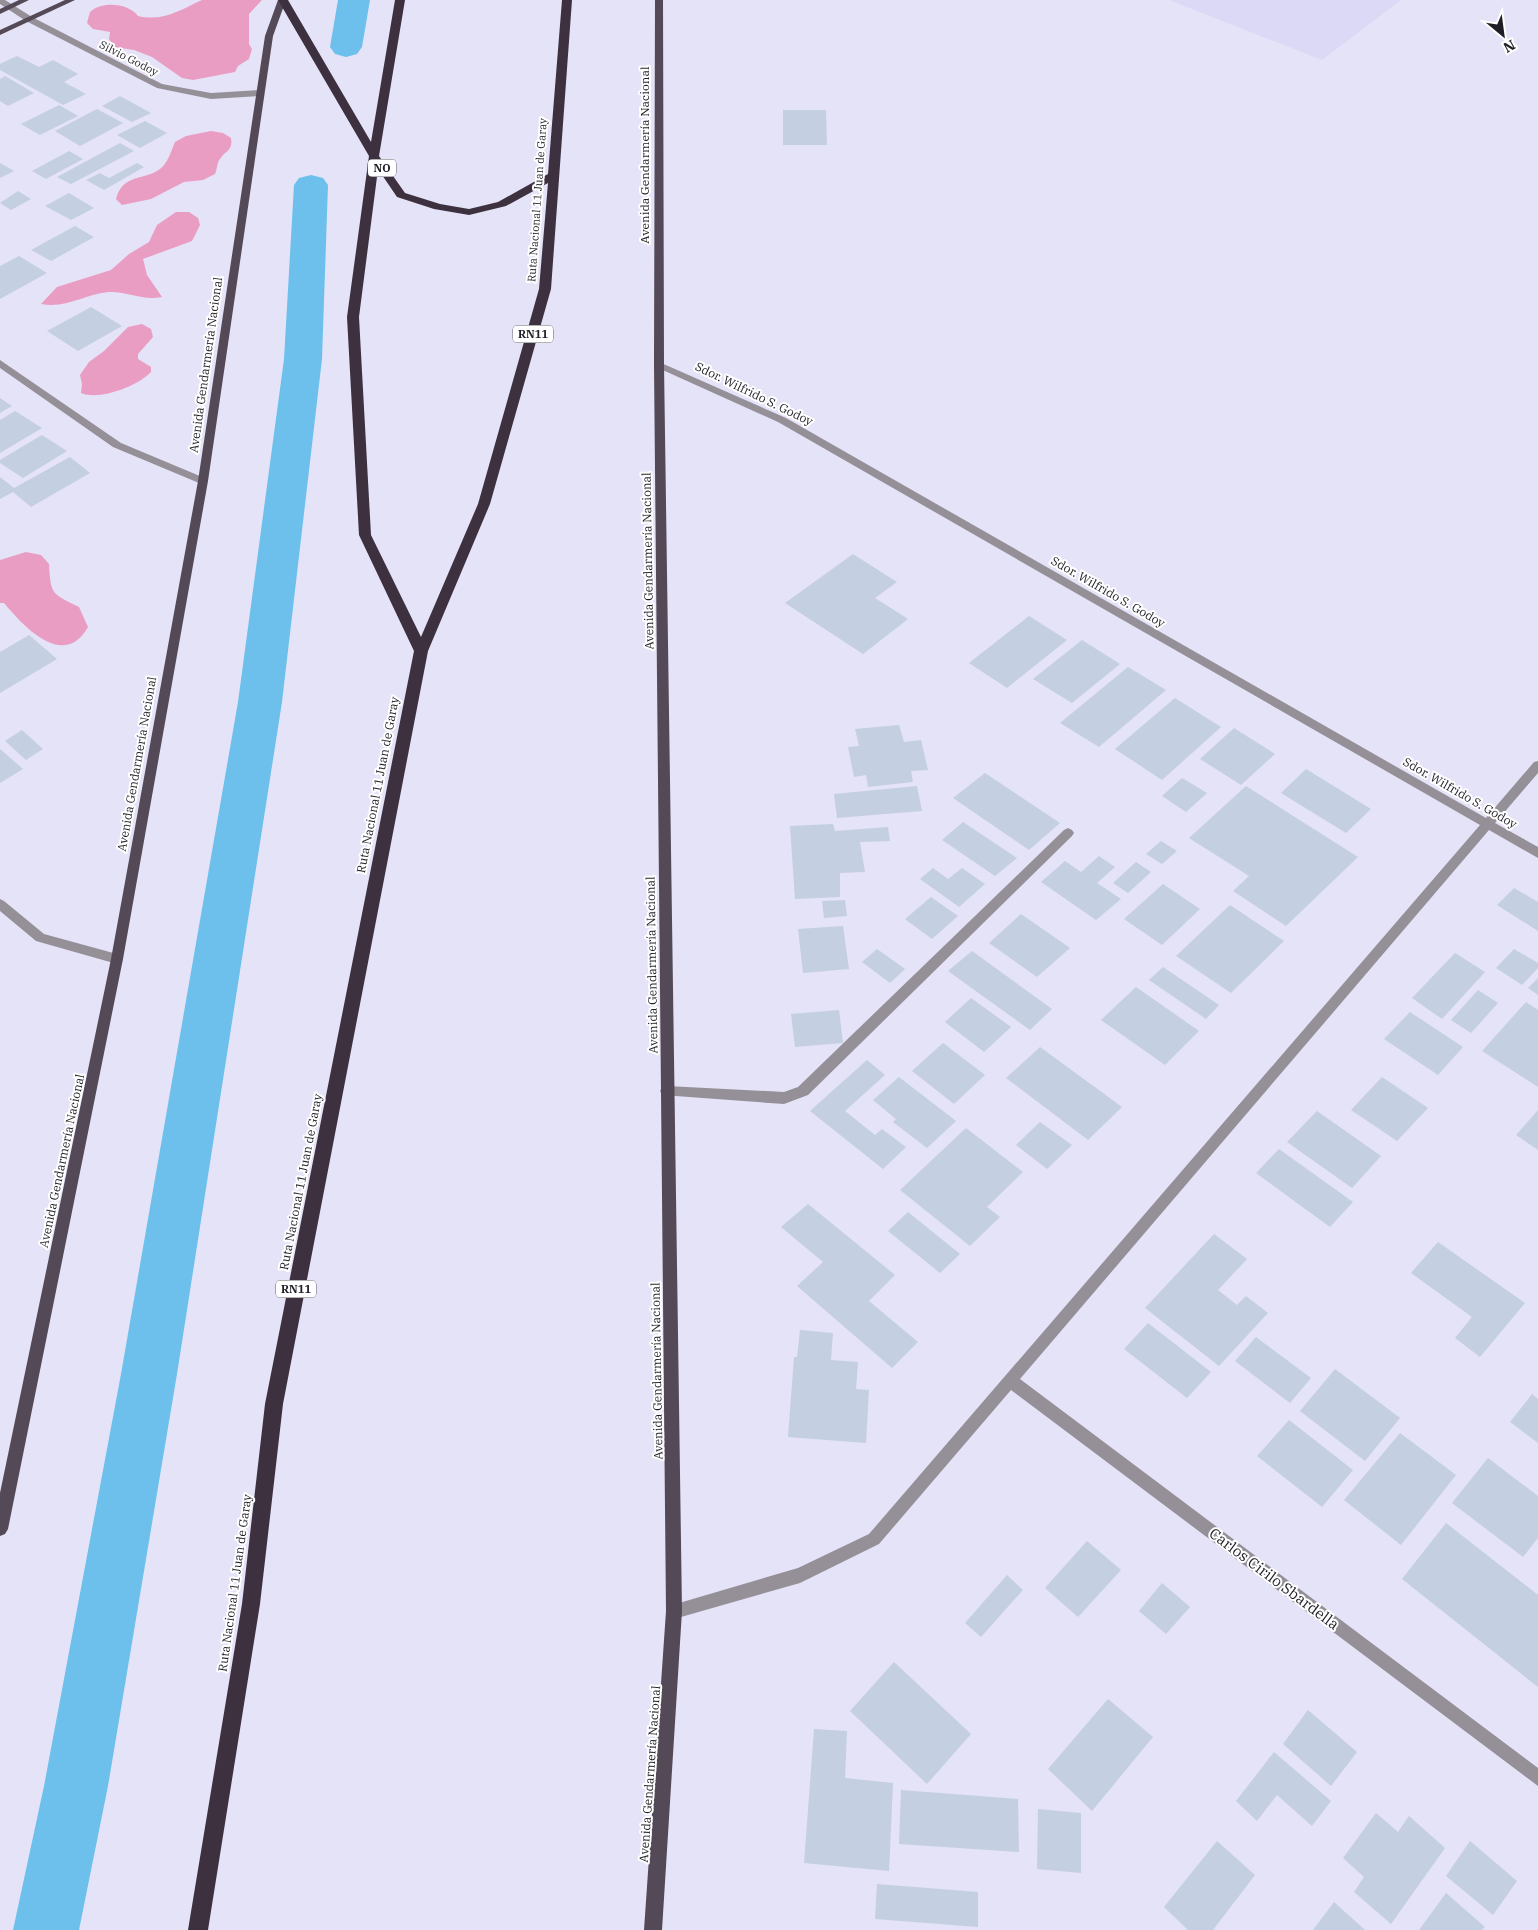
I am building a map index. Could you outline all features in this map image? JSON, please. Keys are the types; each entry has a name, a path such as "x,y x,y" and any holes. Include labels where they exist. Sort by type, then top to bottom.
{"highway":[{"name":"NO","path":"282,0 374,156 401,195 438,207 470,212 502,204 552,176"},
{"path":"400,0 374,156 353,317 365,535 421,652"},
{"name":"Ruta Nacional 11 Juan de Garay","path":"198,1930 251,1604 274,1404 421,652 484,504 545,289 552,176 567,0"}],"main road":[{"path":"0,12 25,0"},
{"path":"0,33 71,0"},
{"name":"Avenida Gendarmería Nacional","path":"0,1529 117,960 203,481 260,94 270,36 282,0"},
{"name":"Avenida Gendarmería Nacional","path":"653,1930 674,1611 660,365 659,0"}],"street":[{"name":"Silvio Godoy","path":"0,0 29,19 160,86 211,96 260,94"},
{"path":"0,363 117,445 203,481"},
{"name":"Sdor. Wilfrido S. Godoy","path":"660,365 782,420 1538,853"},
{"path":"674,1611 800,1575 874,1539 1538,765"},
{"path":"667,1091 784,1098 803,1091 1068,833"},
{"path":"0,904 40,938 117,960"},
{"name":"Carlos Cirilo Sbardella","path":"1010,1380 1538,1778"}],"shaded area":[{"path":"202,0 262,0 249,14 249,44 252,49 249,59 238,66 235,72 193,80 182,78 152,57 134,50 114,47 109,39 110,32 93,29 87,23 90,12 101,6 122,6 138,16 155,17 171,14"},
{"path":"1169,0 1401,0 1322,60"},
{"path":"211,131 223,133 231,138 231,146 219,160 215,174 203,180 184,182 151,199 122,205 116,199 119,191 129,181 154,173 160,169 169,157 175,142 186,136"},
{"path":"176,212 189,212 198,218 200,225 192,241 143,259 147,275 162,297 148,298 109,292 59,305 41,304 57,287 111,270 129,254 149,242 157,225"},
{"path":"142,324 151,329 153,337 138,354 138,359 151,367 151,372 128,387 108,394 89,395 81,393 80,375 89,362 104,351 128,327"},
{"path":"26,552 41,555 49,564 54,592 79,607 88,627 78,639 68,645 56,645 44,640 22,623 4,603 0,603 0,560"}],"building":[{"path":"17,56 39,67 53,60 78,74 64,82 86,94 63,105 0,70 0,64"},
{"path":"5,76 34,93 8,106 0,101 0,79"},
{"path":"120,96 151,113 132,122 102,106"},
{"path":"59,105 78,116 40,135 21,124"},
{"path":"97,109 123,123 80,146 55,131"},
{"path":"783,110 826,110 827,145 783,145"},
{"path":"145,121 167,133 140,148 117,135"},
{"path":"120,143 134,151 71,184 57,177"},
{"path":"69,151 83,159 46,179 32,171"},
{"path":"0,163 14,171 0,178"},
{"path":"137,163 144,167 104,190 86,180 100,173 109,178"},
{"path":"18,191 31,199 11,210 0,203"},
{"path":"69,193 94,208 71,220 45,206"},
{"path":"75,226 94,237 51,261 31,250"},
{"path":"19,256 47,273 0,299 0,266"},
{"path":"91,307 122,326 78,351 47,331"},
{"path":"0,398 12,406 0,413"},
{"path":"15,411 42,428 0,453 0,420"},
{"path":"42,435 67,451 23,478 0,463 0,460"},
{"path":"70,457 90,473 31,507 13,492 0,499 0,477 14,488"},
{"path":"853,554 897,582 875,598 908,619 863,654 785,603"},
{"path":"1029,616 1067,640 1007,688 969,663"},
{"path":"29,635 57,659 0,693 0,652"},
{"path":"1082,640 1120,664 1072,703 1033,679"},
{"path":"1128,667 1166,690 1099,747 1060,723"},
{"path":"1175,698 1221,727 1162,780 1115,749"},
{"path":"899,725 904,742 921,740 928,770 911,771 913,782 868,787 866,775 854,777 848,747 859,746 855,729"},
{"path":"1234,728 1275,754 1241,785 1200,759"},
{"path":"22,730 43,749 26,760 5,741"},
{"path":"0,749 23,769 0,783"},
{"path":"1306,769 1371,809 1346,833 1281,793"},
{"path":"985,773 1060,823 1029,850 953,798"},
{"path":"1182,778 1207,793 1186,812 1162,796"},
{"path":"917,786 922,811 837,818 834,794"},
{"path":"1246,786 1358,857 1286,926 1233,891 1249,876 1189,838"},
{"path":"963,822 1017,858 995,876 942,840"},
{"path":"833,824 835,831 888,827 890,841 860,842 865,872 840,873 840,897 795,899 790,826"},
{"path":"1161,841 1177,851 1162,864 1146,854"},
{"path":"1099,856 1115,867 1097,883 1121,899 1096,920 1041,882 1065,861 1081,872"},
{"path":"1136,862 1151,872 1128,893 1113,883"},
{"path":"933,868 948,879 962,868 985,884 959,907 920,879"},
{"path":"1163,884 1200,909 1162,945 1124,919"},
{"path":"1514,888 1538,902 1538,931 1497,905"},
{"path":"931,897 958,916 932,939 905,919"},
{"path":"845,900 847,916 824,918 822,901"},
{"path":"1230,905 1284,941 1231,993 1176,956"},
{"path":"1021,914 1070,948 1037,977 989,943"},
{"path":"843,926 849,969 803,973 798,929"},
{"path":"877,949 905,969 890,983 862,962"},
{"path":"1514,949 1538,963 1538,968 1522,985 1496,968"},
{"path":"972,951 1052,1009 1030,1030 948,971"},
{"path":"1455,953 1485,972 1442,1019 1412,998"},
{"path":"1163,967 1219,1005 1206,1019 1149,980"},
{"path":"1538,978 1538,995 1528,988"},
{"path":"1136,987 1199,1031 1165,1065 1101,1020"},
{"path":"1478,990 1498,1003 1471,1033 1451,1020"},
{"path":"971,998 1011,1027 984,1052 945,1022"},
{"path":"1526,1002 1538,1010 1538,1087 1482,1051"},
{"path":"839,1010 843,1043 795,1047 791,1014"},
{"path":"1410,1012 1463,1047 1438,1075 1384,1039"},
{"path":"943,1043 985,1075 954,1104 912,1071"},
{"path":"1040,1047 1122,1107 1088,1140 1006,1078"},
{"path":"867,1060 885,1075 845,1111 875,1135 882,1129 906,1147 883,1169 810,1111"},
{"path":"899,1077 956,1121 927,1148 893,1122 896,1119 873,1100"},
{"path":"1382,1077 1428,1108 1397,1141 1351,1110"},
{"path":"1538,1110 1538,1150 1516,1135"},
{"path":"1317,1111 1381,1156 1352,1188 1287,1142"},
{"path":"1040,1122 1072,1145 1047,1169 1016,1145"},
{"path":"966,1128 1023,1172 987,1207 1000,1217 970,1246 900,1190"},
{"path":"1279,1149 1353,1202 1330,1227 1256,1173"},
{"path":"808,1204 895,1275 869,1301 918,1342 892,1368 797,1286 823,1262 781,1227"},
{"path":"908,1212 960,1254 940,1273 888,1231"},
{"path":"1214,1234 1247,1259 1218,1290 1237,1305 1246,1296 1268,1313 1219,1366 1145,1308"},
{"path":"1438,1242 1525,1303 1480,1357 1455,1338 1472,1317 1411,1273"},
{"path":"1148,1323 1211,1372 1187,1398 1124,1349"},
{"path":"800,1330 833,1333 831,1360 858,1362 856,1389 869,1390 866,1443 788,1437 794,1357 797,1357"},
{"path":"1256,1337 1311,1378 1290,1403 1235,1361"},
{"path":"1335,1369 1400,1418 1365,1461 1300,1411"},
{"path":"1532,1394 1538,1399 1538,1443 1510,1422"},
{"path":"1289,1420 1353,1470 1322,1507 1257,1456"},
{"path":"1400,1433 1456,1475 1401,1545 1344,1500"},
{"path":"1488,1458 1538,1496 1538,1538 1523,1557 1452,1503"},
{"path":"1446,1523 1538,1595 1538,1687 1402,1579"},
{"path":"1087,1541 1121,1570 1078,1617 1045,1588"},
{"path":"1007,1575 1023,1590 981,1637 965,1623"},
{"path":"1162,1583 1190,1607 1166,1634 1139,1611"},
{"path":"894,1662 971,1734 927,1784 850,1711"},
{"path":"1108,1699 1153,1737 1092,1811 1048,1769"},
{"path":"1308,1710 1357,1752 1331,1786 1283,1744"},
{"path":"814,1729 847,1731 845,1778 893,1783 889,1871 804,1863"},
{"path":"1274,1752 1331,1801 1312,1826 1277,1795 1257,1821 1236,1801"},
{"path":"901,1790 1018,1799 1019,1852 899,1844"},
{"path":"1038,1809 1081,1813 1081,1873 1037,1869"},
{"path":"1376,1813 1398,1832 1409,1816 1445,1848 1391,1924 1354,1892 1364,1877 1343,1858"},
{"path":"1217,1841 1255,1875 1213,1930 1188,1930 1164,1907"},
{"path":"1470,1841 1517,1881 1493,1915 1446,1876"},
{"path":"877,1884 978,1892 978,1927 875,1919"},
{"path":"1446,1893 1485,1927 1482,1930 1419,1930"},
{"path":"1334,1902 1365,1930 1313,1930"}],"waterway":[{"path":"346,47 354,0"},
{"path":"46,1930 76,1786 149,1374 260,702 303,359 311,185"}]}
